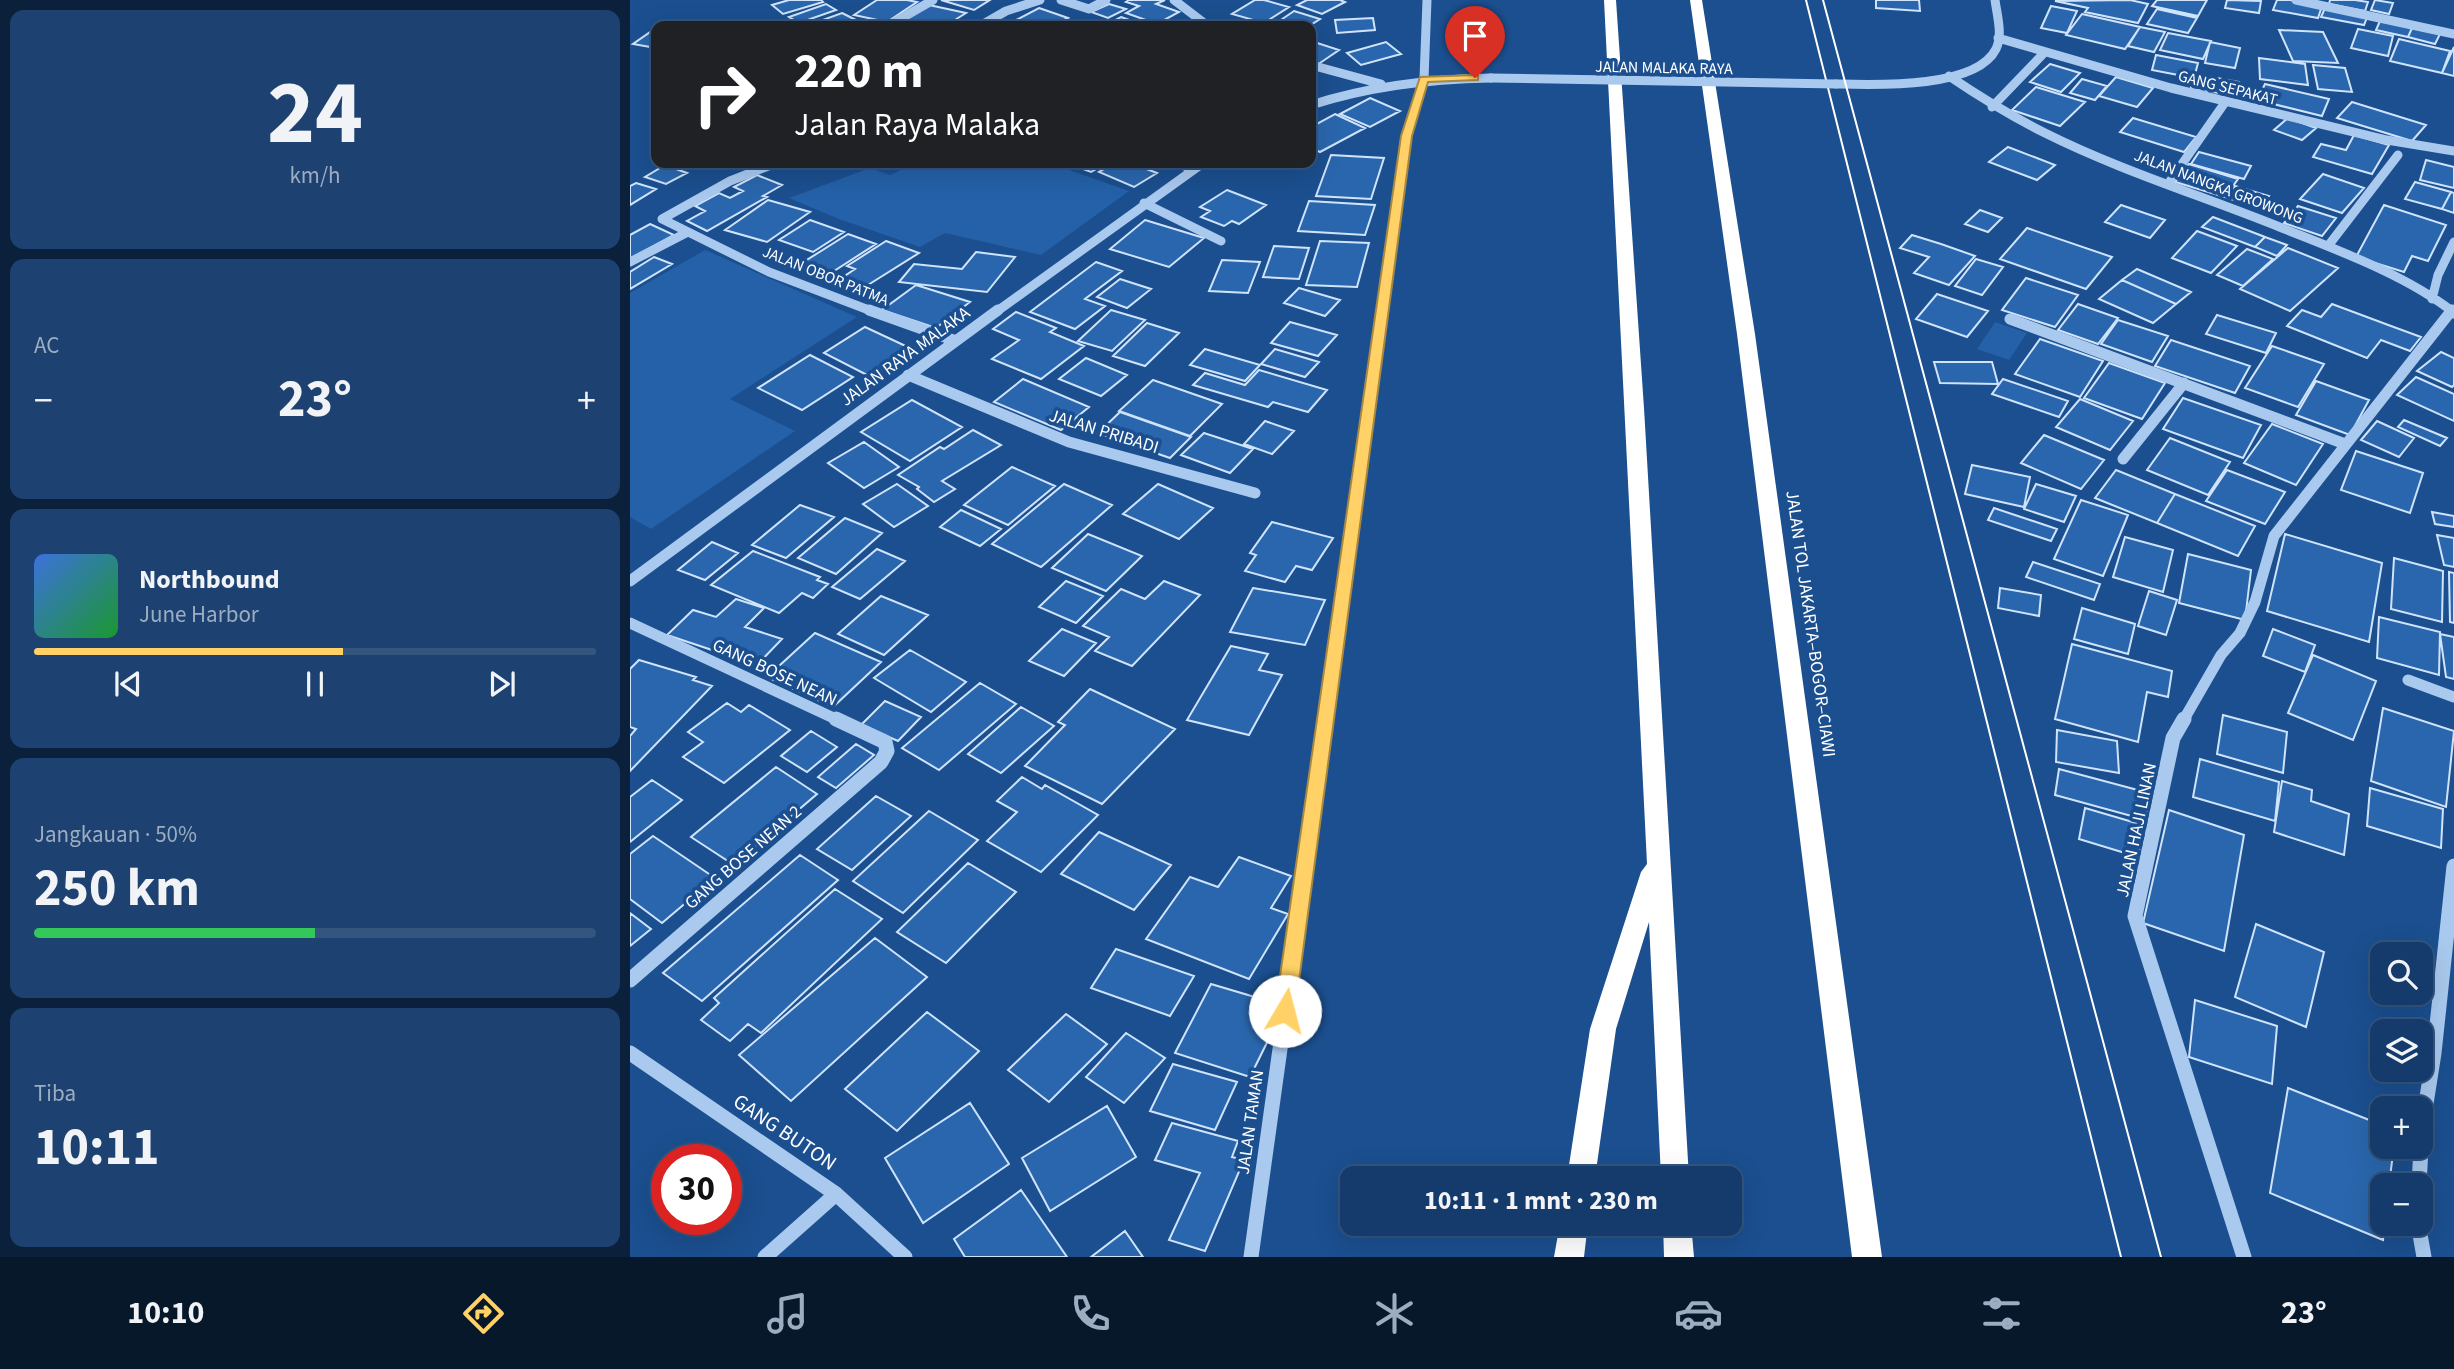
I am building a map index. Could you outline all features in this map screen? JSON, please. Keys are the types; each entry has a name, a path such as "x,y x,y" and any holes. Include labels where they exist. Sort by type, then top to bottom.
{"highway":[{"path":"1610,0 1635,408 1656,860 1674,1166"},
{"name":"JALAN TOL JAKARTA–BOGOR–CIAWI","path":"1696,0 1748,348 1867,1257"},
{"path":"1583,1166 1603,1029 1656,860"},
{"path":"1569,1257 1572,1236"},
{"path":"1678,1236 1679,1257"}],"street":[{"path":"897,21 933,0"},
{"path":"989,21 1006,11 1040,0"},
{"path":"1061,0 1089,9 1106,0"},
{"path":"1174,0 1201,21"},
{"name":"JALAN TAMAN","path":"1251,1257 1407,136 1424,79 1427,0"},
{"path":"1836,84 1904,84 1949,76 1993,56 1998,38 1995,0"},
{"path":"2296,0 2454,34"},
{"name":"GANG SEPAKAT","path":"1998,38 2044,54 2225,102 2403,144 2454,151"},
{"path":"1992,107 2044,54"},
{"path":"1316,66 1386,85"},
{"name":"JALAN NANGKA GROWONG","path":"1949,76 1992,107 2062,141 2328,246 2453,311"},
{"path":"1316,103 1361,89 1424,79"},
{"name":"JALAN MALAKA RAYA","path":"1424,79 1836,84"},
{"path":"2168,184 2225,102"},
{"path":"2328,246 2398,155"},
{"path":"630,262 686,233 662,217 730,181 763,168"},
{"name":"JALAN RAYA MALAKA","path":"630,581 908,375 1195,168"},
{"path":"1144,203 1221,241"},
{"name":"JALAN OBOR PATMA","path":"686,233 819,293 956,341"},
{"path":"2432,299 2438,275 2454,242"},
{"name":"JALAN HAJI LINAN","path":"2244,1257 2135,916 2173,737 2221,655 2240,633 2255,602 2274,536 2453,311"},
{"path":"2010,319 2345,444"},
{"name":"JALAN PRIBADI","path":"908,375 1069,442 1255,493"},
{"path":"2123,459 2184,383"},
{"name":"GANG BOSE NEAN","path":"630,623 885,742 887,751 881,762"},
{"path":"2408,680 2454,698"},
{"name":"GANG BOSE NEAN 2","path":"630,980 881,762"},
{"path":"2420,1173 2422,1129 2434,1053 2454,866"},
{"name":"GANG BUTON","path":"630,1054 836,1194 765,1257"},
{"path":"836,1194 905,1257"},
{"path":"2420,1236 2424,1257"}],"shaded area":[{"path":"870,168 890,175 905,168 1063,168 1129,191 1041,255 945,233 920,247 839,219 789,198"},
{"path":"705,250 857,317 730,399 795,431 651,529 630,517 630,293"},
{"path":"1995,322 2027,333 2009,360 1977,349"}],"building":[{"path":"789,0 823,2 783,14 772,5"},
{"path":"877,0 917,2 888,21 854,15"},
{"path":"941,0 990,0 974,10"},
{"path":"1165,0 1156,4 1179,12 1162,21 1149,21 1126,13 1139,6 1126,2"},
{"path":"1255,0 1289,7 1267,21 1232,14"},
{"path":"1307,0 1345,2 1322,14 1297,5"},
{"path":"1876,0 1919,0 1920,11 1876,8"},
{"path":"2130,0 2148,4 2138,23 2085,12 2088,8 2055,1"},
{"path":"2157,0 2207,0 2198,16 2152,6"},
{"path":"2227,0 2261,1 2259,13 2225,8"},
{"path":"2277,0 2322,6 2318,18 2273,10"},
{"path":"2330,0 2368,2 2365,11 2329,4"},
{"path":"2375,0 2393,3 2389,14 2371,10"},
{"path":"826,4 836,10 805,21 796,21 789,17"},
{"path":"1109,4 1126,9 1108,18 1091,12"},
{"path":"929,5 966,13 953,21 902,21"},
{"path":"2051,6 2077,11 2067,33 2041,28"},
{"path":"2326,6 2368,15 2364,25 2321,17"},
{"path":"1039,8 1068,18 1062,21 1018,19"},
{"path":"2157,9 2197,18 2188,33 2147,24"},
{"path":"1294,11 1320,19 1316,22 1279,21"},
{"path":"842,13 858,21 820,21"},
{"path":"2082,14 2140,27 2125,49 2066,35"},
{"path":"1121,17 1132,21 1113,21"},
{"path":"1373,18 1375,30 1337,33 1335,20"},
{"path":"2380,21 2412,28 2408,37 2376,30"},
{"path":"2140,27 2165,32 2154,52 2128,46"},
{"path":"2412,28 2440,34 2435,44 2408,37"},
{"path":"2358,29 2393,36 2388,56 2351,48"},
{"path":"2279,30 2323,32 2338,63 2293,61"},
{"path":"651,31 651,47 633,44"},
{"path":"2168,33 2211,41 2203,59 2160,50"},
{"path":"2399,39 2450,51 2442,73 2390,61"},
{"path":"1386,42 1401,54 1361,65 1347,53"},
{"path":"2210,42 2240,48 2235,68 2205,63"},
{"path":"1316,43 1339,50 1317,65"},
{"path":"2454,47 2454,76 2442,73"},
{"path":"2156,55 2198,63 2194,78 2152,70"},
{"path":"2259,58 2305,64 2308,85 2260,79"},
{"path":"2050,64 2080,73 2061,92 2030,82"},
{"path":"2313,65 2345,68 2352,92 2318,89"},
{"path":"2195,74 2239,82 2236,96 2191,88"},
{"path":"2116,77 2153,88 2137,107 2099,96"},
{"path":"2082,79 2107,86 2095,100 2070,93"},
{"path":"2265,84 2329,99 2322,116 2257,100"},
{"path":"2036,87 2085,102 2060,126 2012,110"},
{"path":"1370,98 1400,111 1370,127 1340,114"},
{"path":"2352,102 2426,125 2412,141 2337,118"},
{"path":"1335,114 1365,128 1320,152 1316,150 1316,124"},
{"path":"2133,118 2196,137 2184,152 2120,132"},
{"path":"2288,118 2316,128 2302,140 2274,130"},
{"path":"2354,135 2389,145 2372,174 2313,157 2321,144 2346,150"},
{"path":"2008,147 2055,165 2037,180 1989,162"},
{"path":"2199,152 2251,166 2244,179 2191,164"},
{"path":"1331,155 1384,158 1371,199 1316,196"},
{"path":"2426,160 2454,167 2454,188 2420,180"},
{"path":"2189,164 2238,179 2225,197 2175,182"},
{"path":"660,168 673,168 687,173 666,184 645,177"},
{"path":"1080,168 1098,168 1091,172"},
{"path":"1106,168 1144,168 1157,173 1134,187 1099,172"},
{"path":"2323,174 2364,188 2342,213 2300,199"},
{"path":"757,175 782,185 763,196 767,197 707,231 687,221 705,211 695,206 719,193 730,198 743,191 734,187"},
{"path":"2415,182 2451,192 2442,209 2405,199"},
{"path":"636,183 656,189 630,205 630,186"},
{"path":"2235,186 2269,196 2261,208 2227,198"},
{"path":"1227,190 1266,205 1239,224 1232,221 1224,226 1201,217 1210,211 1200,207"},
{"path":"2451,192 2454,193 2454,213 2442,209"},
{"path":"768,200 810,212 767,242 725,230"},
{"path":"1309,201 1375,205 1365,235 1298,231"},
{"path":"2121,205 2165,220 2150,238 2105,222"},
{"path":"2384,205 2446,225 2428,261 2412,256 2404,272 2356,257"},
{"path":"2298,206 2336,218 2322,236 2284,223"},
{"path":"1980,210 2002,218 1988,232 1965,224"},
{"path":"2213,217 2265,237 2255,247 2202,227"},
{"path":"810,220 844,232 813,252 779,240"},
{"path":"1145,220 1204,238 1169,267 1110,249"},
{"path":"650,224 674,235 630,259 630,235"},
{"path":"2027,228 2112,257 2086,289 2000,259"},
{"path":"2197,231 2237,246 2211,273 2172,258"},
{"path":"848,234 876,244 831,273 802,263"},
{"path":"1912,235 1975,256 1949,285 1914,273 1929,257 1900,248"},
{"path":"2265,237 2287,245 2277,256 2255,247"},
{"path":"886,241 919,253 860,290 837,281 855,269 847,266"},
{"path":"1320,241 1369,243 1357,287 1306,285"},
{"path":"1274,246 1309,248 1299,279 1263,277"},
{"path":"2288,248 2338,268 2290,311 2240,289"},
{"path":"2247,249 2273,259 2243,286 2217,275"},
{"path":"976,252 1015,257 987,292 899,282 914,264 962,269"},
{"path":"654,257 672,264 630,289 630,272"},
{"path":"1976,259 2003,267 1982,295 1955,286"},
{"path":"1222,260 1260,262 1248,293 1209,291"},
{"path":"1096,262 1122,271 1085,299 1105,306 1075,329 1030,312"},
{"path":"2137,269 2191,292 2176,304 2122,280"},
{"path":"2026,278 2078,295 2055,327 2002,310"},
{"path":"1120,279 1151,289 1127,308 1097,297"},
{"path":"2122,280 2176,304 2153,323 2099,299"},
{"path":"916,285 970,302 936,328 882,310"},
{"path":"1299,288 1340,300 1325,316 1284,303"},
{"path":"1937,294 1988,311 1967,337 1916,319"},
{"path":"2078,304 2118,318 2098,344 2058,330"},
{"path":"2332,304 2421,337 2410,351 2381,340 2367,358 2287,326 2302,310 2321,317"},
{"path":"1111,310 1145,320 1112,351 1078,341"},
{"path":"1016,312 1056,328 1050,332 1084,346 1041,379 992,359 1019,340 993,329"},
{"path":"2217,315 2276,333 2266,353 2206,334"},
{"path":"2118,320 2168,336 2152,362 2101,344"},
{"path":"1290,322 1337,335 1318,356 1271,343"},
{"path":"1147,323 1179,333 1145,366 1113,356"},
{"path":"865,327 912,349 871,377 824,353"},
{"path":"2040,339 2103,361 2080,397 2015,374"},
{"path":"2171,340 2250,366 2235,393 2155,366"},
{"path":"2272,346 2324,364 2298,407 2245,388"},
{"path":"1205,349 1260,365 1245,381 1190,365"},
{"path":"1275,349 1319,362 1305,377 1261,364"},
{"path":"2441,352 2454,358 2452,387 2417,371"},
{"path":"810,355 853,377 802,410 758,388"},
{"path":"1086,358 1127,375 1101,396 1059,379"},
{"path":"1934,362 1992,362 1998,384 1940,383"},
{"path":"2109,363 2165,383 2142,419 2084,398"},
{"path":"1259,370 1327,390 1308,412 1273,402 1268,407 1193,385 1205,373 1245,385"},
{"path":"2416,377 2454,394 2454,421 2397,395"},
{"path":"1023,379 1089,407 1061,430 994,402"},
{"path":"2003,379 2068,401 2059,417 1992,394"},
{"path":"1153,380 1222,404 1190,436 1119,411"},
{"path":"2316,381 2369,400 2350,435 2296,415"},
{"path":"2183,398 2261,425 2243,458 2163,429"},
{"path":"2080,399 2133,421 2110,450 2056,427"},
{"path":"912,400 962,427 910,461 861,432"},
{"path":"1120,412 1191,437 1170,458 1098,433"},
{"path":"2404,420 2447,438 2440,446 2398,427"},
{"path":"1265,421 1294,431 1272,454 1244,444"},
{"path":"2377,421 2414,438 2399,457 2361,440"},
{"path":"2272,424 2323,444 2296,485 2244,463"},
{"path":"973,430 1001,445 942,481 955,489 934,502 917,489 919,487 898,475 940,447 944,449"},
{"path":"1204,433 1253,449 1230,473 1181,455"},
{"path":"2044,435 2104,460 2081,489 2021,463"},
{"path":"2170,438 2230,462 2208,495 2147,470"},
{"path":"864,442 899,467 864,488 828,463"},
{"path":"2356,451 2423,473 2410,513 2341,490"},
{"path":"1972,465 2030,477 2024,507 1965,494"},
{"path":"1012,467 1055,486 1008,525 964,505"},
{"path":"2116,470 2175,494 2157,523 2095,498"},
{"path":"2227,470 2285,492 2265,524 2206,501"},
{"path":"897,484 928,506 894,527 863,504"},
{"path":"1064,484 1112,505 1041,567 992,544"},
{"path":"1158,484 1213,508 1179,539 1123,514"},
{"path":"2036,484 2076,496 2064,522 2024,509"},
{"path":"2175,494 2255,526 2238,556 2157,523"},
{"path":"2081,500 2128,515 2103,576 2054,559"},
{"path":"800,505 834,517 786,558 752,545"},
{"path":"1994,508 2057,529 2051,541 1988,520"},
{"path":"961,510 1001,529 980,546 940,527"},
{"path":"2432,512 2454,516 2454,527 2435,524"},
{"path":"845,518 882,533 836,574 798,558"},
{"path":"1272,522 1333,538 1312,570 1296,566 1285,582 1245,571 1256,555 1250,553"},
{"path":"1088,534 1142,556 1106,591 1052,568"},
{"path":"2285,534 2382,563 2369,642 2267,611"},
{"path":"2437,535 2454,538 2454,567 2444,565"},
{"path":"2125,537 2173,550 2163,592 2113,577"},
{"path":"712,542 738,553 705,580 678,570"},
{"path":"877,549 905,561 860,599 832,587"},
{"path":"753,551 820,577 817,580 828,584 813,598 802,593 779,613 711,585"},
{"path":"2188,554 2251,570 2245,620 2179,603"},
{"path":"2394,558 2443,571 2442,622 2391,609"},
{"path":"2033,562 2100,584 2094,600 2026,577"},
{"path":"2449,572 2454,573 2454,623 2450,622"},
{"path":"1066,581 1103,596 1076,623 1039,607"},
{"path":"1164,581 1200,595 1132,666 1095,651 1109,637 1083,626 1121,589 1145,599"},
{"path":"1253,588 1325,600 1305,645 1230,632"},
{"path":"2000,588 2041,595 2039,616 1998,608"},
{"path":"2149,591 2177,600 2166,635 2138,626"},
{"path":"881,596 928,615 884,655 838,634"},
{"path":"736,599 764,608 745,627 782,639 757,665 667,635 693,610 716,617"},
{"path":"2082,608 2135,624 2128,654 2074,639"},
{"path":"2379,617 2440,632 2439,675 2377,658"},
{"path":"1062,629 1096,643 1064,676 1029,661"},
{"path":"2273,629 2315,645 2305,672 2263,656"},
{"path":"815,633 881,662 833,707 767,677"},
{"path":"2440,634 2454,637 2454,679 2446,677"},
{"path":"2072,644 2172,671 2168,697 2147,692 2138,742 2055,719"},
{"path":"1231,646 1268,654 1259,670 1282,675 1249,735 1187,720"},
{"path":"910,650 966,682 931,712 874,678"},
{"path":"2313,655 2376,681 2353,740 2288,713"},
{"path":"639,660 696,677 693,680 712,686 630,771 630,736 636,729 630,727 630,669"},
{"path":"980,683 1016,704 939,770 902,748"},
{"path":"1090,689 1175,729 1102,804 1025,766 1065,725 1058,722"},
{"path":"885,701 921,717 898,741 861,725"},
{"path":"727,703 741,712 749,705 790,730 724,783 683,757 703,742 688,732"},
{"path":"1021,707 1054,726 1001,773 968,754"},
{"path":"2383,708 2454,731 2446,807 2371,781"},
{"path":"2223,715 2287,732 2283,773 2217,754"},
{"path":"2057,730 2117,741 2119,773 2056,762"},
{"path":"811,731 837,747 807,772 781,756"},
{"path":"856,744 874,755 836,788 818,777"},
{"path":"2200,759 2279,782 2275,821 2193,797"},
{"path":"776,767 817,794 734,865 691,837"},
{"path":"2059,769 2149,793 2146,820 2055,795"},
{"path":"1022,777 1042,789 1045,785 1098,815 1041,872 987,841 1017,812 997,801"},
{"path":"652,780 682,800 630,842 630,797"},
{"path":"2282,781 2312,790 2311,801 2349,814 2344,855 2274,832"},
{"path":"2370,788 2443,809 2441,848 2367,826"},
{"path":"876,796 911,816 852,870 817,849"},
{"path":"2085,808 2143,825 2138,857 2079,839"},
{"path":"2169,810 2244,835 2224,951 2143,923"},
{"path":"929,811 978,840 903,913 853,881"},
{"path":"1099,832 1171,865 1134,910 1061,874"},
{"path":"653,836 715,878 662,923 630,899 630,854"},
{"path":"800,855 838,880 702,1001 663,973"},
{"path":"1239,857 1291,876 1271,908 1288,914 1249,979 1146,939 1190,877 1218,887"},
{"path":"968,863 1016,892 946,963 897,932"},
{"path":"835,889 882,919 761,1033 748,1024 730,1041 701,1020 719,1003 714,998"},
{"path":"630,913 651,929 630,946"},
{"path":"2256,924 2324,952 2306,1027 2235,997"},
{"path":"875,938 927,977 791,1101 739,1055"},
{"path":"1116,949 1194,976 1170,1016 1091,988"},
{"path":"1211,984 1285,1006 1250,1077 1175,1053"},
{"path":"2195,1000 2277,1026 2272,1084 2189,1057"},
{"path":"927,1012 979,1051 897,1131 845,1089"},
{"path":"1066,1014 1107,1044 1049,1102 1008,1070"},
{"path":"1126,1033 1165,1058 1124,1103 1086,1077"},
{"path":"1173,1064 1237,1082 1215,1130 1150,1111"},
{"path":"2288,1088 2370,1120 2370,1159 2392,1159 2391,1173 2370,1173 2370,1235 2270,1193"},
{"path":"970,1103 1009,1164 923,1223 885,1158"},
{"path":"1107,1106 1136,1157 1050,1211 1022,1158"},
{"path":"1172,1123 1238,1141 1232,1157 1244,1160 1205,1251 1169,1240 1200,1173 1155,1160"},
{"path":"1021,1190 1067,1257 965,1257 954,1239"},
{"path":"1125,1231 1143,1257 1091,1257"}],"tram line":[{"path":"1806,0 2121,1257"},
{"path":"1823,0 2161,1257"}],"route":[{"path":"1285,1011 1407,136 1424,79 1475,78"}]}
